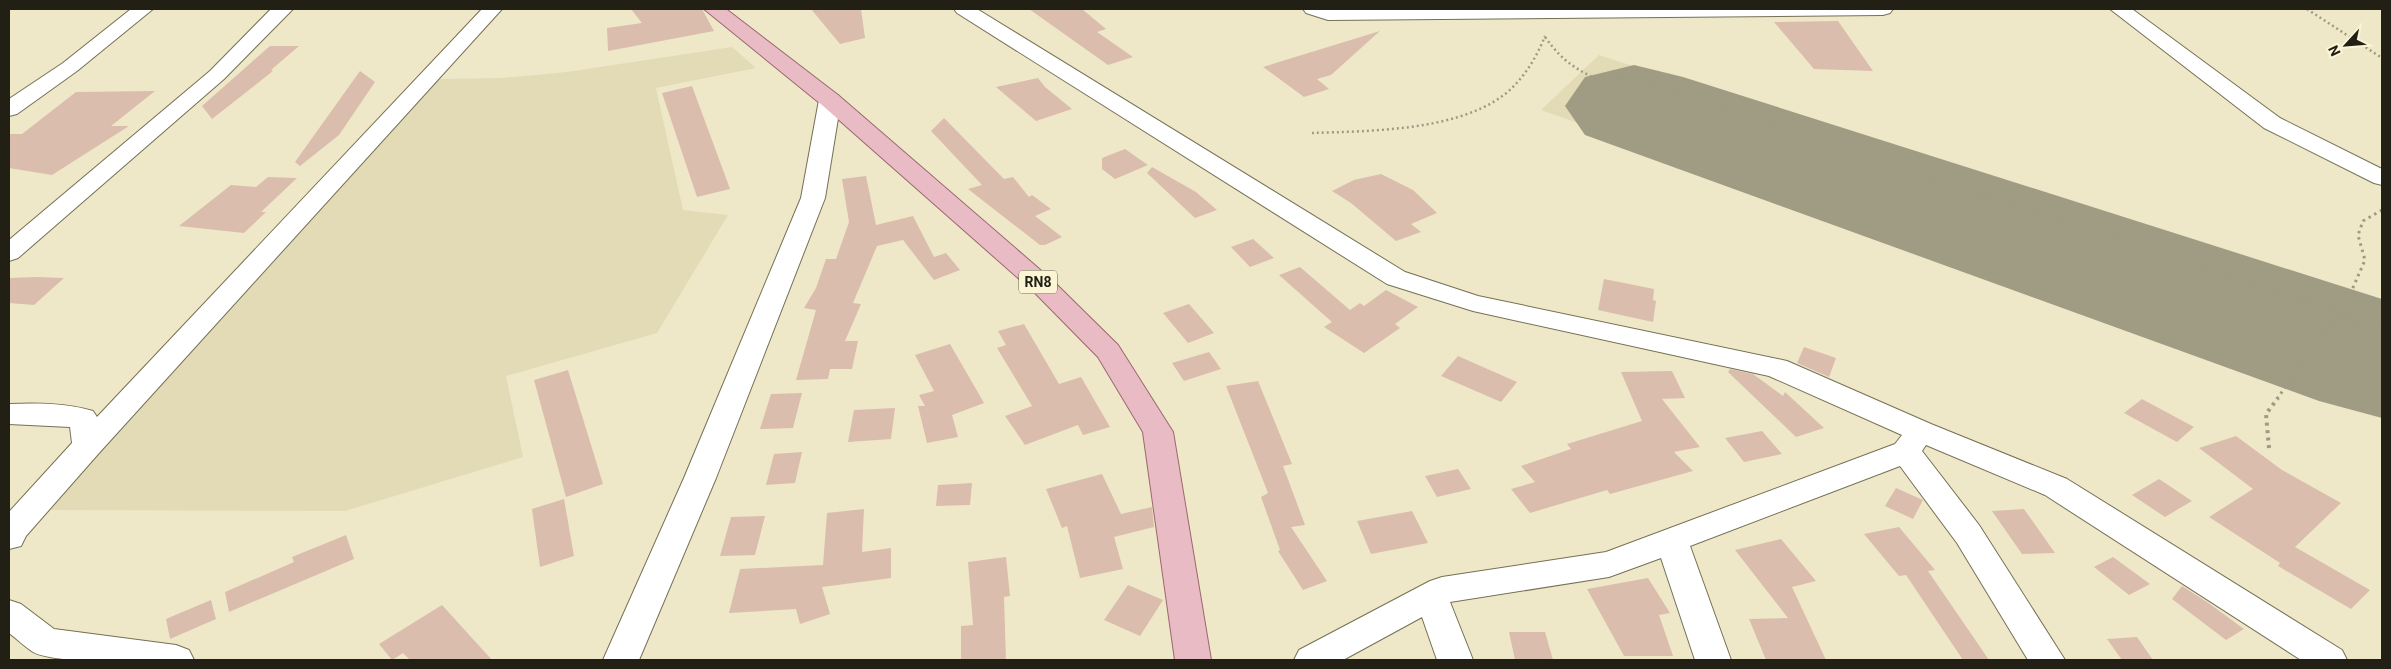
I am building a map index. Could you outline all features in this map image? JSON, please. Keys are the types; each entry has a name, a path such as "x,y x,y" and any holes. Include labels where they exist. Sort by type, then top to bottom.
{"main road":[{"name":"RN8","path":"714,9 830,100 1043,286 1108,351 1158,432 1193,660"}],"street":[{"path":"9,109 70,67 143,9"},
{"path":"9,253 217,75 283,9"},
{"path":"9,537 13,529 88,445 492,9"},
{"path":"1313,9 1328,14 1541,13 1615,10 1837,11 1883,9"},
{"path":"2120,9 2272,123 2382,178"},
{"path":"969,10 1396,278 1473,303 1777,368 1913,442 2056,487 2329,660"},
{"path":"621,660 704,469 814,198 830,100"},
{"path":"9,414 41,414 83,418 88,445"},
{"path":"1312,660 1442,590 1609,564 1672,541 1913,442"},
{"path":"1913,442 2047,660"},
{"path":"1672,541 1713,660"},
{"path":"1431,596 1455,660"},
{"path":"9,614 46,642 176,660"}],"path":[{"path":"2307,9 2382,58"},
{"path":"1541,13 1545,37 1558,56 1577,70 1604,83 1621,74 2382,326"},
{"path":"1312,133 1365,131 1441,120 1476,110 1501,97 1536,57 1545,37"},
{"path":"2269,448 2266,414 2319,339 2342,313 2365,260 2358,235 2363,221 2382,210"},
{"path":"2342,313 2382,354"}],"shaded area":[{"path":"732,47 756,68 656,88 683,210 728,215 657,333 506,376 523,457 345,511 46,510 436,79 503,78 567,72"},
{"path":"1599,55 2382,310 2382,408 1541,110"}],"building":[{"path":"631,9 702,9 714,31 608,51 607,28 642,23"},
{"path":"811,9 861,9 865,38 840,44"},
{"path":"1029,9 1082,9 1106,29 1097,32 1133,57 1108,65"},
{"path":"1838,21 1873,71 1814,69 1774,22"},
{"path":"1380,31 1331,75 1317,79 1329,89 1304,97 1263,67"},
{"path":"270,46 299,46 271,70 273,71 212,119 202,106"},
{"path":"360,71 375,82 339,135 300,166 295,162"},
{"path":"1038,78 1045,87 1072,109 1036,121 996,87"},
{"path":"692,86 730,189 697,197 662,93"},
{"path":"155,91 111,126 129,126 52,175 9,168 9,134 22,134 76,92"},
{"path":"944,118 1004,179 1013,177 1029,197 1032,195 1051,209 1035,216 1062,237 1045,245 1040,245 968,189 982,185 931,131"},
{"path":"1125,149 1148,165 1115,179 1102,169 1102,158"},
{"path":"1152,167 1196,192 1217,210 1195,218 1147,173"},
{"path":"1381,174 1413,190 1437,213 1411,224 1421,232 1396,241 1351,203 1332,191 1354,180"},
{"path":"866,176 876,225 913,216 934,257 946,253 960,270 934,280 903,240 877,246 853,303 861,304 845,341 858,341 852,369 830,369 828,379 796,380 816,310 804,308 816,288 826,259 836,259 849,222 842,179"},
{"path":"268,177 297,178 261,212 266,212 244,233 179,226 231,185 256,187"},
{"path":"1253,239 1274,258 1250,267 1231,247"},
{"path":"1300,267 1350,310 1360,303 1364,306 1386,290 1418,307 1395,324 1400,328 1364,353 1324,327 1332,322 1279,275"},
{"path":"9,278 64,278 34,305 9,303"},
{"path":"1604,279 1654,289 1653,300 1656,301 1653,322 1598,310"},
{"path":"1189,304 1214,333 1188,343 1163,313"},
{"path":"1024,324 1059,384 1081,377 1110,427 1083,435 1078,425 1025,445 1005,416 1032,406 997,348 1006,345 998,331"},
{"path":"950,344 984,403 952,415 958,437 927,443 918,406 925,406 919,395 934,391 915,355"},
{"path":"1804,347 1836,358 1829,377 1797,363"},
{"path":"1209,352 1221,369 1184,381 1172,363"},
{"path":"1458,356 1517,382 1501,402 1441,376"},
{"path":"1730,369 1753,374 1783,396 1785,392 1824,428 1796,437 1728,372"},
{"path":"568,370 603,484 566,497 534,380"},
{"path":"1672,371 1685,398 1662,399 1700,447 1674,452 1693,471 1610,494 1607,490 1530,513 1511,489 1535,482 1521,466 1571,449 1567,444 1642,421 1621,372"},
{"path":"1258,381 1292,464 1283,466 1305,525 1291,527 1327,581 1303,590 1278,551 1280,550 1261,497 1268,493 1226,386"},
{"path":"802,393 793,428 760,429 771,394"},
{"path":"2142,399 2194,427 2177,442 2124,413"},
{"path":"895,408 891,439 848,442 854,410"},
{"path":"1762,431 1782,454 1744,462 1725,438"},
{"path":"2236,436 2282,470 2341,503 2295,547 2370,590 2351,609 2278,566 2280,563 2209,517 2253,489 2199,448"},
{"path":"802,452 795,483 766,485 774,454"},
{"path":"1458,469 1471,489 1437,497 1425,476"},
{"path":"1102,474 1121,514 1152,507 1154,527 1114,537 1123,569 1080,578 1067,526 1062,528 1046,489"},
{"path":"2159,479 2192,501 2165,517 2132,495"},
{"path":"972,483 970,505 936,506 938,485"},
{"path":"1896,488 1923,500 1913,519 1885,506"},
{"path":"564,499 574,556 540,567 532,509"},
{"path":"864,509 862,552 891,548 891,578 822,587 830,614 800,624 796,609 729,613 740,569 823,565 827,513"},
{"path":"2024,509 2055,553 2022,554 1992,511"},
{"path":"1412,511 1428,543 1371,554 1357,521"},
{"path":"765,516 755,555 720,556 731,517"},
{"path":"1899,527 1935,570 1928,571 1989,660 1963,660 1906,575 1899,576 1864,534"},
{"path":"346,535 354,559 229,612 225,592 294,562 292,557"},
{"path":"1781,539 1816,581 1792,587 1826,660 1766,660 1749,619 1788,618 1735,550"},
{"path":"1006,557 1010,596 1004,597 1006,660 961,660 961,626 973,625 968,562"},
{"path":"2113,557 2150,584 2129,595 2094,567"},
{"path":"1648,578 1670,613 1659,615 1673,656 1624,656 1587,589"},
{"path":"1128,585 1163,600 1140,636 1104,620"},
{"path":"2182,586 2244,629 2226,640 2172,599"},
{"path":"211,600 216,619 170,639 166,619"},
{"path":"442,605 492,660 410,660 403,653 392,660 379,644"},
{"path":"1509,632 1545,632 1553,660 1515,660"},
{"path":"2137,637 2153,660 2122,660 2107,639"}],"runway":[{"path":"1634,106 2382,360"}]}
